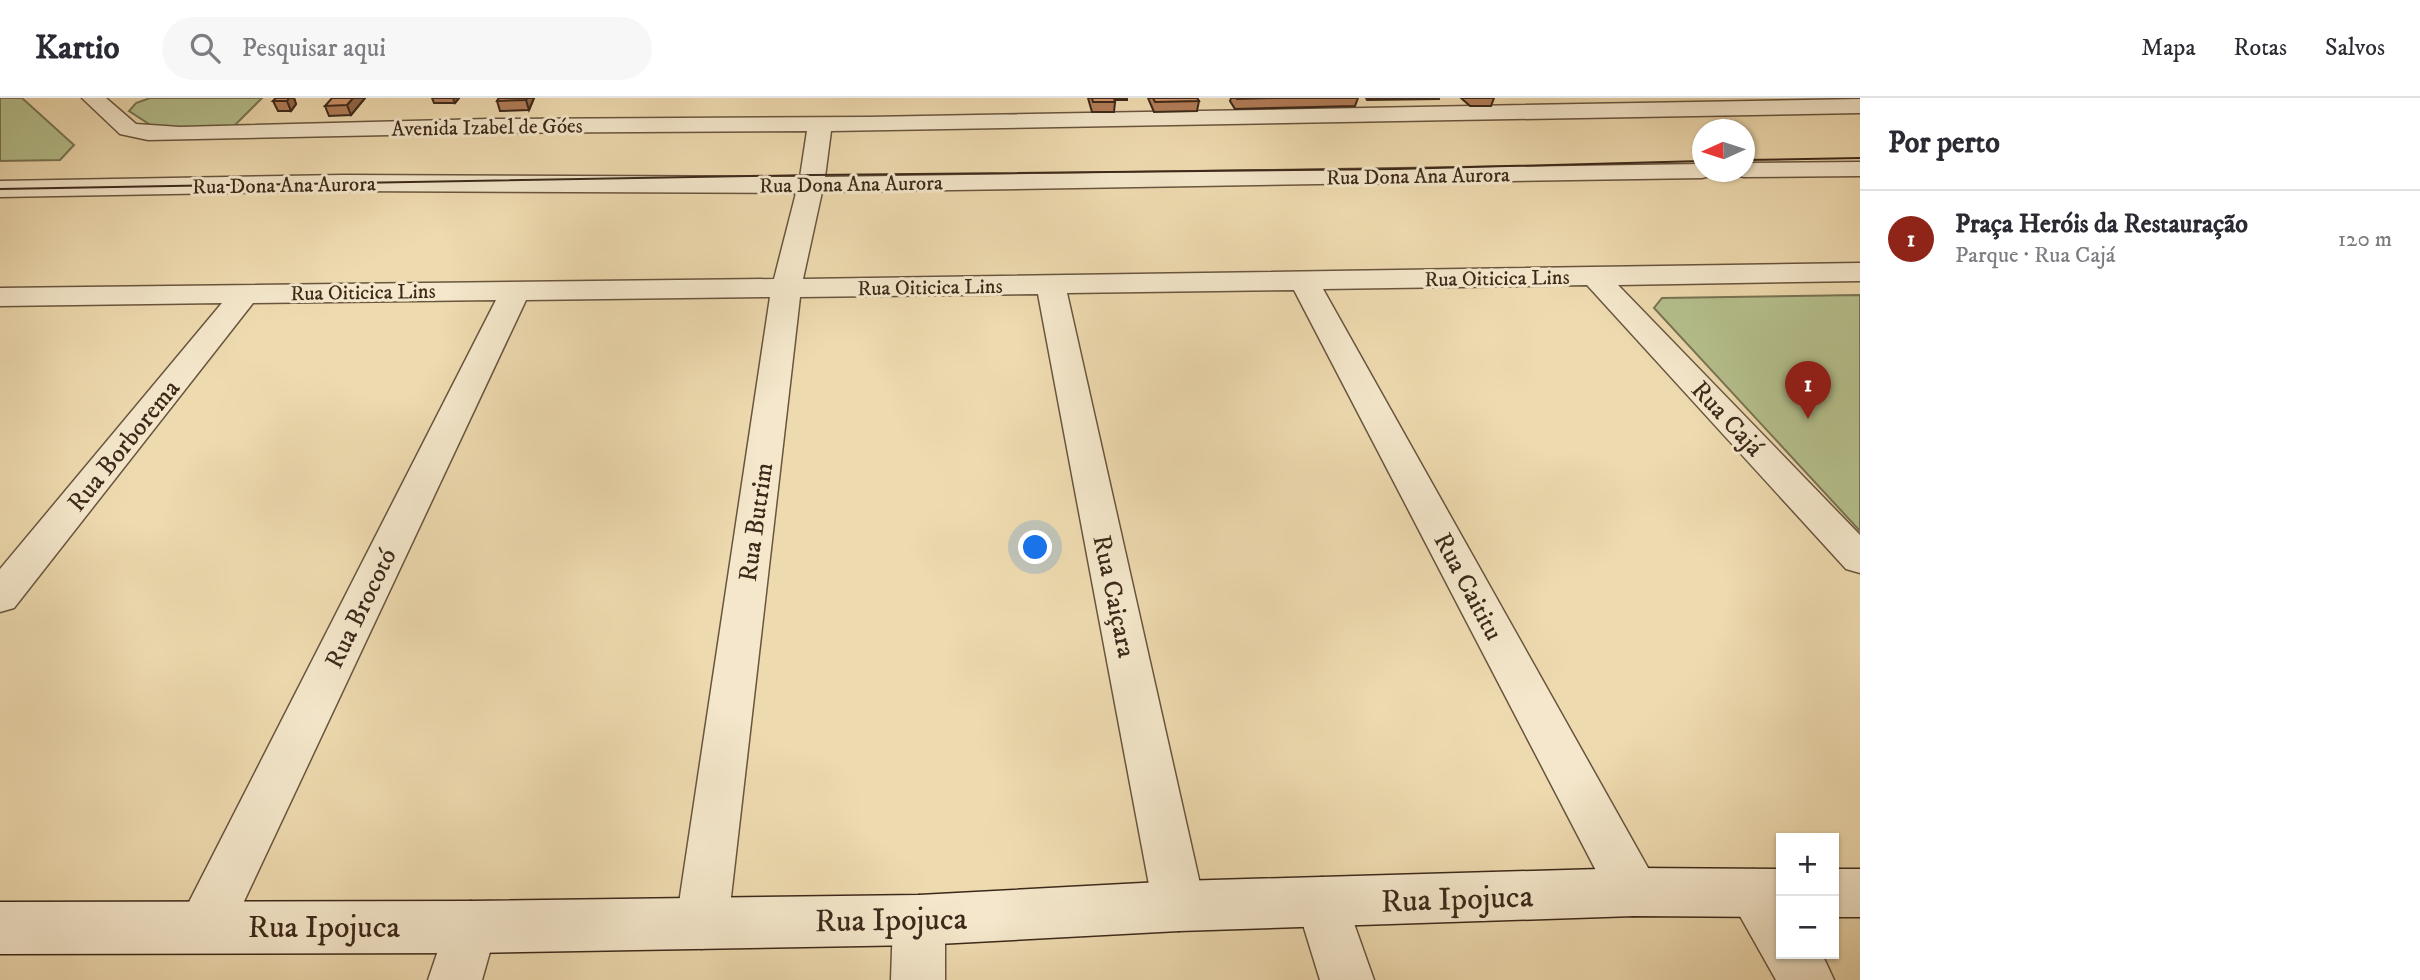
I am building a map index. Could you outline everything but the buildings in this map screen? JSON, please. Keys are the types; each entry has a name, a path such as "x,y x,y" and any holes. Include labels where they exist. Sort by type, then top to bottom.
{"street":[{"path":"868,124 869,98"},
{"name":"Avenida Izabel de Góes","path":"104,100 128,129 148,133 474,126 868,124 1768,102 1860,106"},
{"name":"Rua Butrim","path":"702,923 786,288 811,185 820,124"},
{"path":"1755,170 1860,169"},
{"name":"Rua Dona Ana Aurora","path":"0,189 342,183 811,185 1692,171"},
{"name":"Rua Oiticica Lins","path":"0,297 1051,285 1860,272"},
{"name":"Rua Cajá","path":"1595,277 1860,559"},
{"name":"Rua Caititu","path":"1304,281 1634,892"},
{"name":"Rua Caiçara","path":"1051,285 1179,906"},
{"name":"Rua Brocotó","path":"205,926 516,290"},
{"name":"Rua Borborema","path":"0,597 246,293"},
{"name":"Rua Ipojuca","path":"0,928 471,927 919,920 1179,906 1634,892 1767,893"},
{"path":"1767,893 1776,923"},
{"path":"1839,893 1860,893"},
{"path":"1322,902 1347,980"},
{"path":"918,980 919,920"},
{"path":"455,980 471,927"},
{"path":"1794,959 1807,980"}],"green space":[{"path":"0,98 22,98 74,145 60,160 0,161"},
{"path":"150,98 262,98 231,129 155,128 129,111 136,103"},
{"path":"1860,295 1860,531 1654,308 1662,298"}],"tram line":[{"path":"1755,160 1860,158"},
{"path":"0,189 813,175 1396,169 1692,161"}],"place":[{"name":"Praça Heróis da Restauração","path":"1808,419"}]}
